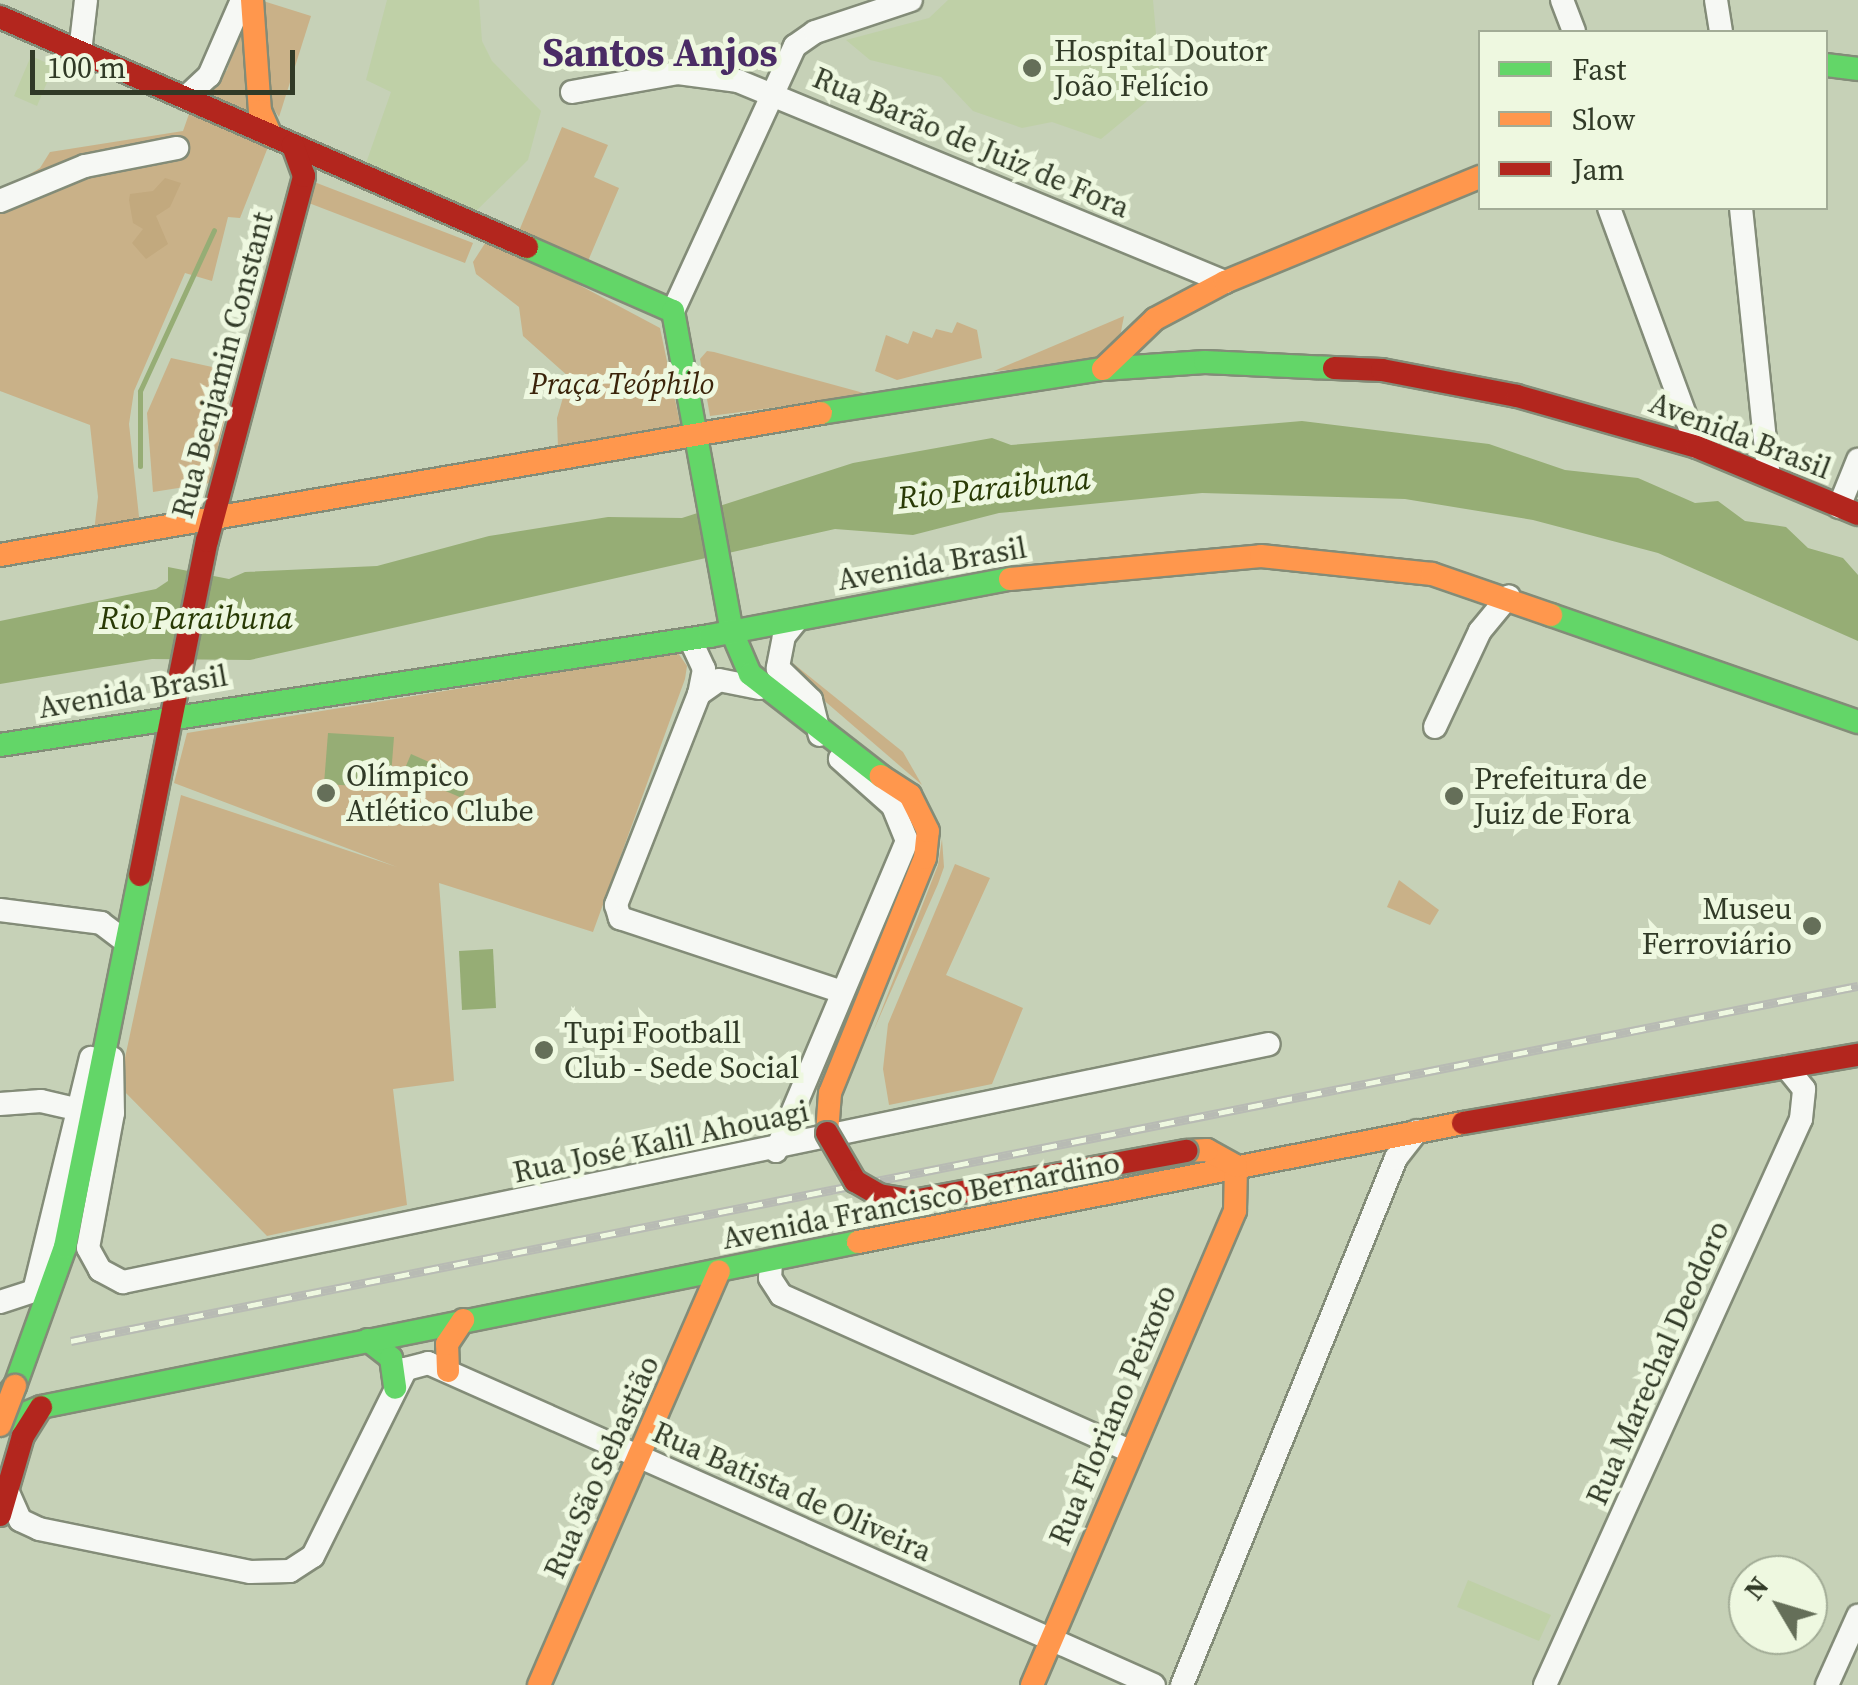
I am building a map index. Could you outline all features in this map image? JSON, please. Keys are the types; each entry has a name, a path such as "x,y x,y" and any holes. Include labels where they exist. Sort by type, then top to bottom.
{"main road":[{"path":"252,0 260,111 304,170 299,195"},
{"path":"0,17 673,312 702,440 732,632 759,688 826,739 865,762 917,804 928,830 925,858 830,1093 827,1132 841,1166 870,1191 913,1201 1186,1150 1207,1150 1236,1166"},
{"path":"1828,65 1858,69"},
{"name":"Rua Benjamin Constant","path":"172,714 210,531 299,195 334,164"},
{"path":"1103,369 1155,318 1225,282 1478,178"},
{"name":"Avenida Brasil","path":"0,555 210,531 1103,369 1205,362 1382,370 1585,412 1697,448 1848,510"},
{"name":"Avenida Brasil","path":"0,745 172,714 732,632 954,586 1110,566 1260,556 1432,574 1509,596 1858,722"},
{"path":"0,1424 52,1296 84,1118 126,942 172,714"},
{"name":"Avenida Francisco Bernardino","path":"0,1424 41,1407 1236,1166 1858,1056"},
{"name":"Rua Floriano Peixoto","path":"1032,1685 1127,1450 1234,1211 1236,1166"},
{"name":"Rua São Sebastião","path":"539,1685 719,1272"},
{"path":"448,1371 447,1344 463,1320"},
{"path":"368,1340 390,1358 401,1378"},
{"path":"0,1404 16,1386"},
{"path":"0,1515 6,1488 41,1407"}],"street":[{"path":"80,52 86,0"},
{"path":"185,98 210,76 242,0"},
{"path":"673,312 786,57 805,37 910,0"},
{"path":"1562,0 1573,30"},
{"path":"1716,0 1721,30"},
{"name":"Rua Barão de Juiz de Fora","path":"572,92 678,73 772,92 1225,282"},
{"path":"0,201 85,166 177,148"},
{"path":"1610,210 1697,448"},
{"path":"1741,210 1769,476"},
{"path":"1848,510 1858,460"},
{"path":"1435,726 1480,630 1509,596"},
{"path":"776,1151 903,854 904,826 893,806 847,770 826,739 811,700 778,668 784,636 799,618"},
{"path":"690,639 704,669 699,694 616,905 620,918 633,926 842,992"},
{"path":"699,694 719,680 759,688"},
{"path":"0,910 100,924 126,942"},
{"name":"Rua José Kalil Ahouagi","path":"106,1033 113,1113 88,1248 100,1270 123,1282 776,1151 884,1119 1269,1044"},
{"path":"1831,1061 1858,1073"},
{"name":"Rua Marechal Deodoro","path":"1545,1685 1801,1119 1804,1089 1786,1067"},
{"path":"0,1104 40,1101 84,1118 34,1291 0,1302"},
{"path":"1182,1685 1396,1158 1417,1131"},
{"path":"771,1261 770,1278 781,1295 1127,1450"},
{"name":"Rua Batista de Oliveira","path":"401,1378 428,1363 448,1371 1154,1685"},
{"path":"6,1488 20,1520 39,1529 250,1572 290,1571 314,1556 401,1378"},
{"path":"1827,1685 1858,1616"}],"shaded area":[{"path":"387,0 479,0 482,41 492,61 541,111 528,160 474,213 365,166 391,92 366,80"},
{"name":"Hospital Doutor João Felício","path":"948,0 1153,0 1160,79 1146,102 1101,139 1052,122 1022,128 973,111 941,77 870,60 846,40 929,18"},
{"path":"31,56 54,66 37,106 14,96"},
{"path":"165,178 181,183 170,207 156,216 168,244 146,259 132,243 143,229 133,223 130,194 153,191"},
{"path":"1468,1580 1551,1615 1539,1641 1457,1607"}],"green space":[{"path":"260,0 311,16 279,117 270,104"},
{"path":"243,21 251,115 207,96 227,70"},
{"path":"189,114 268,147 240,218 228,217 212,281 185,273 134,391 129,424 140,526 94,532 98,497 90,425 0,391 0,192 40,168 50,152 183,131"},
{"path":"562,127 608,145 594,177 619,188 588,261 519,231"},
{"path":"309,180 473,243 465,263 301,200"},
{"name":"Praça Teóphilo","path":"489,237 660,328 681,428 558,448 557,418 569,377 523,336 519,307 476,274 473,262"},
{"path":"1124,316 1119,342 1096,364 994,371"},
{"path":"957,322 977,330 982,358 897,380 875,371 886,335 908,344 913,331 932,338 936,329 952,333"},
{"path":"707,351 871,395 710,416 700,359"},
{"path":"171,358 235,372 210,483 153,492 147,413"},
{"path":"678,653 687,666 593,932 439,883 454,1081 393,1089 407,1205 267,1236 119,1086 181,795 397,867 174,783 187,733","holes":["412,755 469,780 461,798"]},
{"path":"789,660 903,752 922,785 798,678"},
{"path":"942,839 944,867 938,884 873,1032 938,865"},
{"path":"955,864 990,878 946,975 1023,1008 992,1084 889,1105 883,1069 888,1024"},
{"path":"1399,880 1439,910 1430,925 1387,907"}],"water":[{"name":"Rio Paraibuna","path":"1302,421 1489,444 1565,470 1638,478 1695,503 1718,501 1745,521 1786,527 1808,548 1843,558 1858,575 1858,641 1658,553 1533,520 1405,499 1202,493 999,513 913,535 835,529 250,660 152,659 0,684 0,621 156,589 168,581 168,567 229,579 245,572 377,566 489,536 608,517 682,518 853,463 992,438 1011,445"},
{"path":"328,733 394,737 390,788 324,784"},
{"path":"411,754 470,780 462,798 403,773"},
{"path":"493,949 496,1008 462,1010 459,951"}],"waterway":[{"path":"140,466 140,391 214,230"}],"railway":[{"path":"71,1341 1858,986"}],"traffic: fast":[{"path":"1828,65 1858,69"},
{"path":"527,247 673,311 732,632 750,674 881,776"},
{"path":"821,413 1103,369 1205,362 1334,368"},
{"path":"0,745 710,636 1010,579"},
{"path":"1551,615 1858,722"},
{"path":"1,1403 15,1386 65,1247 140,875"},
{"path":"0,1424 41,1407 858,1242"},
{"path":"368,1340 391,1358 395,1388"}],"traffic: slow":[{"path":"252,0 260,111 271,136"},
{"path":"1103,369 1155,319 1225,282 1478,178"},
{"path":"0,555 821,413"},
{"path":"1010,579 1261,556 1432,574 1551,615"},
{"path":"827,1133 830,1093 925,858 928,831 910,795 881,776"},
{"path":"858,1242 1463,1123"},
{"path":"1032,1685 1235,1211 1236,1166 1207,1150 1186,1151"},
{"path":"539,1685 719,1272"},
{"path":"448,1371 447,1344 463,1320"},
{"path":"0,1425 15,1386"}],"traffic: jam":[{"path":"0,17 527,247"},
{"path":"140,875 207,541 304,176 293,145"},
{"path":"1334,368 1382,370 1517,396 1697,447 1858,514"},
{"path":"1463,1123 1858,1055"},
{"path":"827,1133 855,1181 879,1195 913,1201 1186,1151"},
{"path":"0,1515 23,1436 41,1407"}],"place":[{"name":"Hospital Doutor João Felício","path":"1032,68"},
{"name":"Olímpico Atlético Clube","path":"326,793"},
{"name":"Prefeitura de Juiz de Fora","path":"1454,796"},
{"name":"Museu Ferroviário","path":"1812,926"},
{"name":"Tupi Football Club - Sede Social","path":"544,1050"}],"district":[{"name":"Santos Anjos","path":"660,52"}]}
